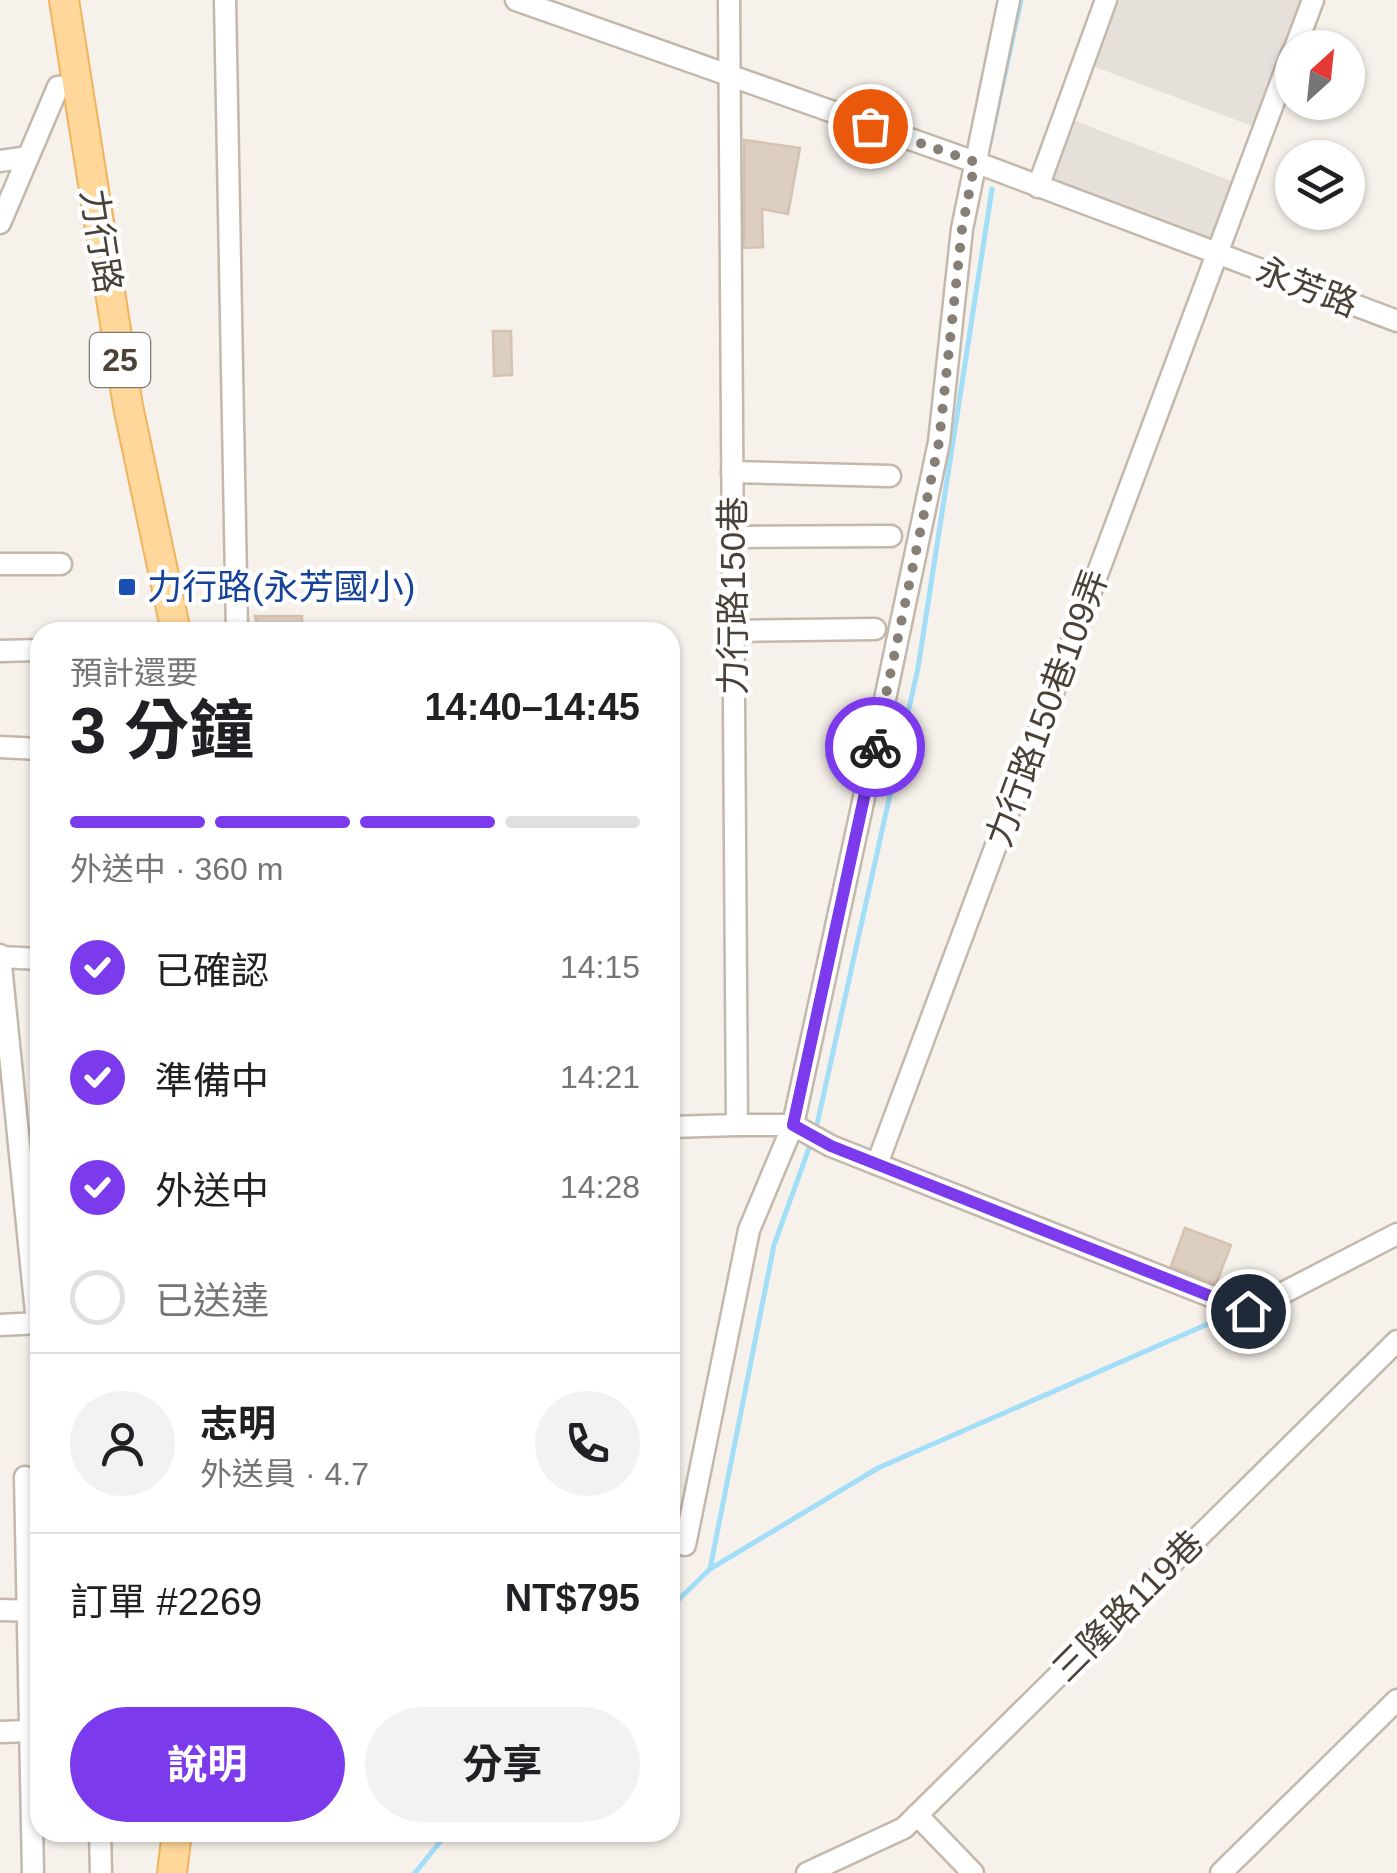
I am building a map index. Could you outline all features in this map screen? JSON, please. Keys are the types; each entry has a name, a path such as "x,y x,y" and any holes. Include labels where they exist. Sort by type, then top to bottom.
{"main road":[{"name":"25","path":"46,0 67,86"},
{"name":"25","path":"64,0 67,86"},
{"name":"力行路","path":"67,86 110,409 156,622"},
{"name":"力行路","path":"67,86 174,622"},
{"path":"172,1873 176,1842"},
{"path":"190,1873 195,1842"}],"street":[{"path":"224,0 237,622"},
{"name":"永芳路","path":"516,0 975,162 1397,320"},
{"name":"力行路150巷","path":"728,0 737,1125"},
{"path":"685,1544 749,1230 793,1125 939,442 962,229 1009,0"},
{"path":"1038,187 1106,0"},
{"name":"力行路150巷109弄","path":"1302,30 1313,0"},
{"path":"0,222 28,157 67,86"},
{"name":"力行路150巷109弄","path":"877,1164 1275,100"},
{"path":"0,161 28,157"},
{"path":"732,472 890,476"},
{"path":"732,536 891,536"},
{"path":"0,564 60,564"},
{"path":"733,631 875,629"},
{"path":"0,651 30,650"},
{"path":"0,746 30,748"},
{"path":"30,958 0,956 30,1246"},
{"path":"680,1127 793,1125 877,1164 1248,1311 1397,1234"},
{"path":"0,1325 30,1323"},
{"name":"三隆路119巷","path":"808,1873 904,1828 1397,1341"},
{"path":"25,1477 30,1560"},
{"path":"0,1610 30,1610"},
{"path":"1221,1873 1397,1700"},
{"path":"30,1701 30,1766"},
{"path":"0,1732 29,1731"},
{"path":"917,1815 974,1873"},
{"path":"32,1842 33,1873"},
{"path":"100,1842 100,1873"}],"shaded area":[{"path":"1114,0 1309,0 1298,30 1275,30 1275,90 1260,129 1090,65"},
{"path":"1070,119 1239,184 1216,247 1046,182"}],"building":[{"path":"744,140 800,148 788,214 762,209 763,247 744,248"},
{"path":"493,331 511,331 512,375 494,376"},
{"path":"255,616 302,616 302,622 256,622"},
{"path":"1185,1228 1231,1245 1216,1284 1171,1266"}],"waterway":[{"path":"990,143 1021,0"},
{"path":"816,1129 918,668 992,189"},
{"path":"710,1569 774,1245 812,1140"},
{"path":"680,1598 710,1569 878,1468 1233,1313"},
{"path":"415,1873 440,1842"}],"way so far":[{"path":"870,126 975,162 962,229 939,442 875,747"}],"place":[{"name":"力行路(永芳國小)","path":"127,587"}],"route":[{"path":"875,747 793,1125 831,1146 1248,1311"}]}
